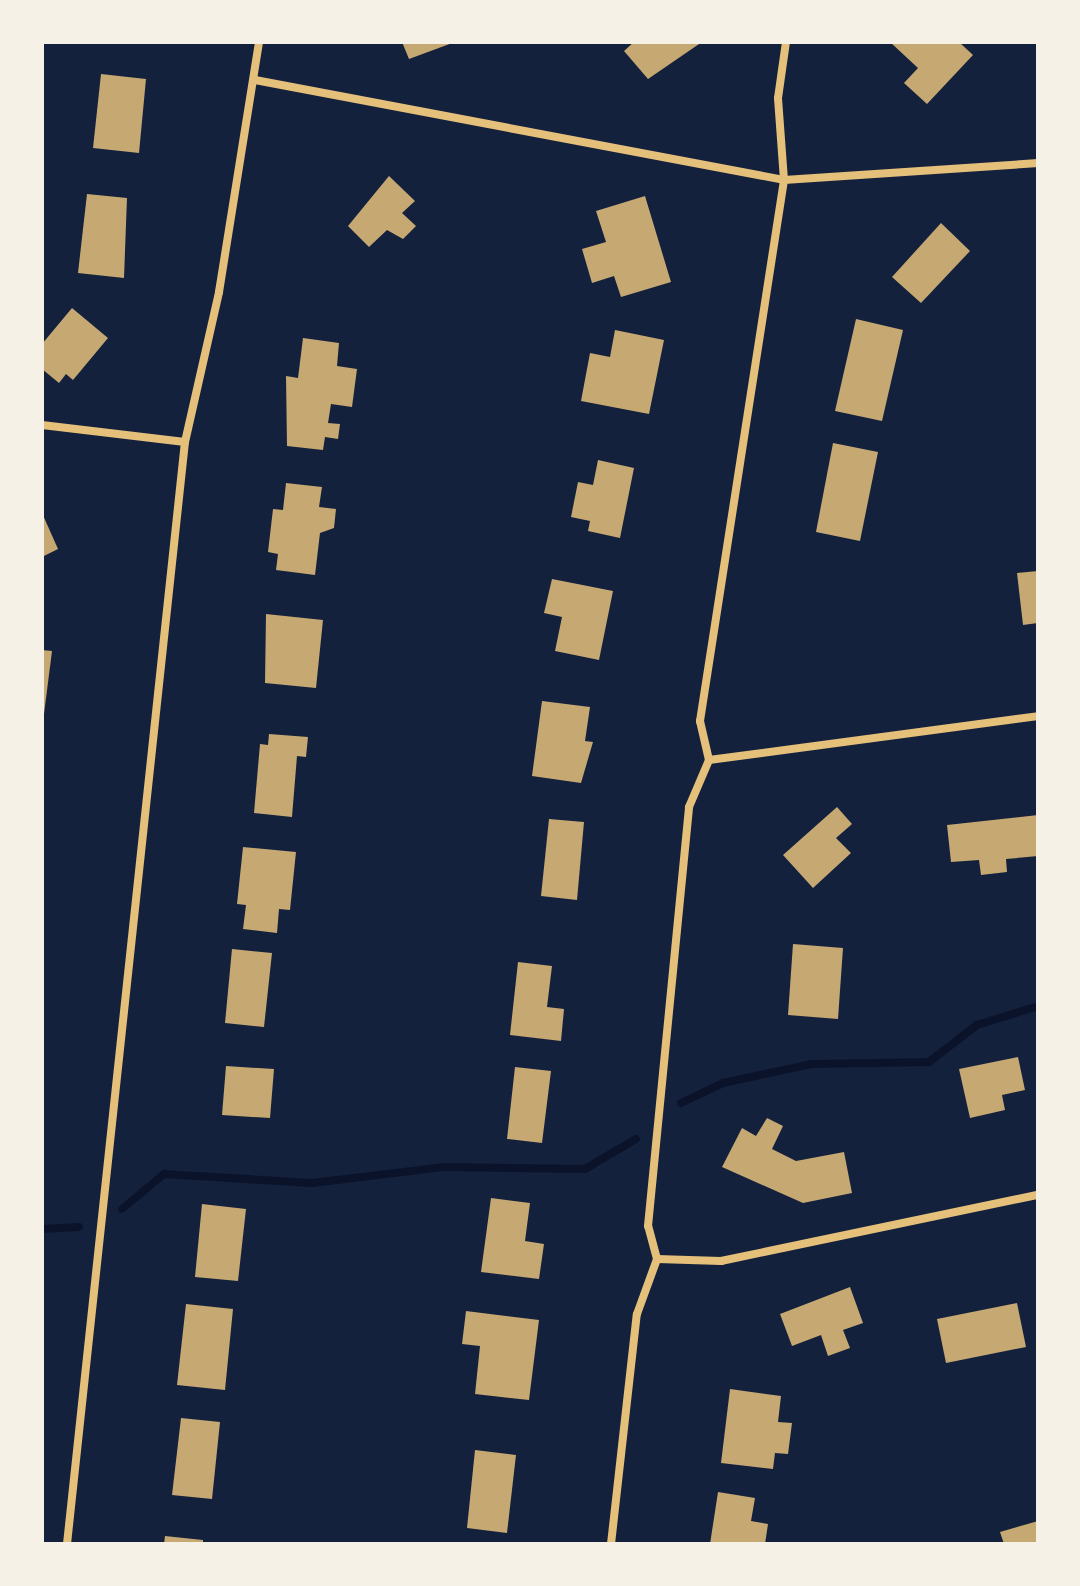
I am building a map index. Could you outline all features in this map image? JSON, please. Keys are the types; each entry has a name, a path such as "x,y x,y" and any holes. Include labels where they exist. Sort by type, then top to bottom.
{"street":[{"path":"67,1544 185,442 255,80 259,42"},
{"path":"611,1544 637,1314 657,1259 648,1226 689,807 709,760 700,721 784,180 778,98 786,42"},
{"path":"255,80 784,180 1038,163"},
{"path":"42,425 185,442"},
{"path":"709,760 1038,716"},
{"path":"657,1259 721,1261 1038,1195"}],"building":[{"path":"402,42 455,42 409,59"},
{"path":"634,42 702,42 648,79 624,51"},
{"path":"890,42 959,42 973,55 927,104 904,83 918,68"},
{"path":"101,74 146,79 139,153 93,148"},
{"path":"389,176 415,201 402,213 416,226 403,239 387,230 369,247 348,226"},
{"path":"87,194 127,198 124,278 78,273"},
{"path":"645,196 671,282 621,297 614,276 592,283 582,249 606,242 596,211"},
{"path":"941,223 970,251 921,303 892,277"},
{"path":"72,308 108,338 73,380 66,374 59,383 42,369 42,344"},
{"path":"856,319 903,330 882,421 835,411"},
{"path":"615,330 664,340 649,414 581,401 590,353 610,357"},
{"path":"303,338 339,343 337,366 357,369 352,407 331,404 328,423 340,424 338,439 325,437 323,450 287,446 286,376 298,378"},
{"path":"833,443 878,452 860,541 816,532"},
{"path":"598,460 634,468 620,538 588,531 590,521 571,517 578,482 593,485"},
{"path":"286,483 322,487 319,507 336,509 334,528 320,533 315,575 276,570 278,554 268,552 273,509 283,510"},
{"path":"42,513 58,549 42,557"},
{"path":"1038,571 1038,623 1023,625 1017,573"},
{"path":"552,579 613,591 599,660 555,651 562,617 544,613"},
{"path":"266,614 323,620 316,688 265,683"},
{"path":"42,650 52,651 44,714 42,714"},
{"path":"542,701 590,707 585,741 593,742 581,783 532,776"},
{"path":"269,734 308,737 306,757 297,756 292,817 254,813 260,744 268,745"},
{"path":"837,807 852,824 836,838 851,853 813,888 783,855"},
{"path":"1038,815 1038,856 1006,859 1007,872 981,875 979,860 951,862 947,825"},
{"path":"549,819 584,822 577,900 541,896"},
{"path":"243,847 296,852 290,910 279,909 277,933 243,929 246,905 237,904"},
{"path":"793,944 843,948 838,1019 788,1015"},
{"path":"232,949 272,953 264,1027 225,1023"},
{"path":"518,962 552,966 547,1007 564,1009 561,1041 510,1035"},
{"path":"1018,1057 1025,1090 1002,1095 1005,1110 970,1118 959,1069"},
{"path":"226,1066 274,1069 270,1118 222,1115"},
{"path":"515,1067 551,1071 542,1143 507,1139"},
{"path":"767,1118 783,1126 772,1149 796,1161 844,1152 852,1193 803,1203 722,1167 742,1128 756,1136"},
{"path":"491,1198 530,1203 525,1241 544,1244 539,1279 481,1272"},
{"path":"202,1204 246,1209 238,1281 195,1277"},
{"path":"850,1287 863,1323 843,1330 850,1348 828,1356 821,1335 792,1346 780,1314"},
{"path":"1017,1303 1026,1347 946,1363 937,1319"},
{"path":"186,1304 233,1309 225,1390 177,1385"},
{"path":"466,1311 539,1320 529,1400 475,1394 480,1346 462,1344"},
{"path":"730,1389 781,1396 778,1422 792,1423 788,1454 775,1453 773,1469 721,1463"},
{"path":"181,1418 220,1422 212,1499 172,1495"},
{"path":"475,1450 516,1455 507,1533 467,1528"},
{"path":"718,1492 755,1498 751,1521 768,1524 765,1544 710,1544"},
{"path":"1038,1521 1038,1544 1004,1544 1000,1532"},
{"path":"165,1536 203,1540 203,1544 164,1544"}],"waterway":[{"path":"681,1103 723,1083 812,1064 929,1062 977,1025 1038,1006"},
{"path":"122,1209 164,1174 312,1183 445,1167 585,1169 636,1139"},
{"path":"42,1229 79,1227"}]}
